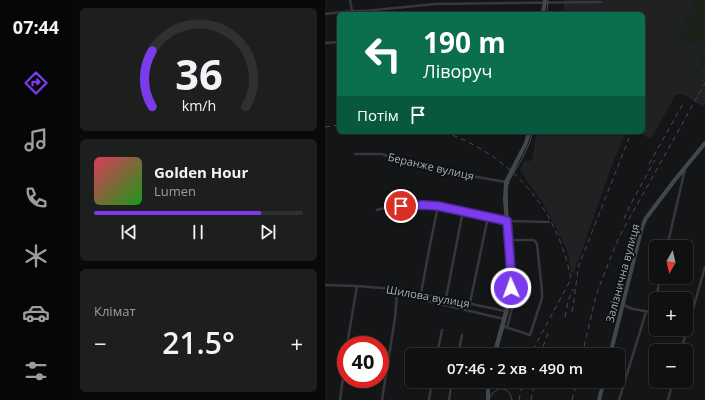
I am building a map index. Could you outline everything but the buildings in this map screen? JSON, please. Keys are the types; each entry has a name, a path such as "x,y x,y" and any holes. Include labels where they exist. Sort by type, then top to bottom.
{"street":[{"path":"350,0 352,11"},
{"path":"543,12 545,1"},
{"path":"343,12 435,4 545,1 601,2"},
{"path":"325,14 337,13"},
{"path":"325,43 337,42"},
{"path":"497,348 515,297 516,288 513,240 505,200 506,182 527,143 529,134"},
{"name":"Залізнична вулиця","path":"612,348 642,227 646,218 705,143"},
{"name":"Беранже вулиця","path":"355,154 381,154 471,176 506,182"},
{"path":"669,240 685,168"},
{"path":"377,210 389,207 424,205 438,206 509,221 549,222"},
{"path":"421,293 438,206"},
{"path":"446,298 463,211"},
{"path":"470,303 488,217"},
{"path":"505,327 504,319 511,291 509,221"},
{"path":"505,327 530,335 542,298 537,244 532,240 513,240"},
{"path":"693,309 705,267"},
{"name":"Шилова вулиця","path":"325,285 395,288 506,311"},
{"path":"349,336 357,286"},
{"name":"Шилова вулиця","path":"382,400 395,318 397,294 504,319"},
{"path":"619,400 646,312 623,305"},
{"path":"438,348 442,330"},
{"path":"459,348 462,336"},
{"path":"340,400 342,388"},
{"path":"429,400 431,388"},
{"path":"449,400 451,388"},
{"path":"488,388 488,400"},
{"path":"599,400 602,388"},
{"path":"668,400 671,388"}],"shaded area":[{"path":"564,0 696,0 679,37 705,48 705,52 694,77 705,63 705,102 703,107 685,95 676,94 651,139 641,134 645,134 645,12 563,12"},
{"path":"696,0 705,0 705,48 679,37"},
{"path":"705,52 705,63 693,79"},
{"path":"537,134 625,134 611,168 574,273 571,272 568,252 544,205 520,170 524,160 532,160"}],"tram line":[{"path":"547,12 548,0"},
{"path":"498,348 509,308 513,284 507,188 510,179 530,142 532,134"},
{"path":"490,397 496,390 503,389 509,392 512,400"}],"railway":[{"path":"584,348 596,296 619,237 705,83"},
{"path":"649,164 684,102"},
{"path":"325,127 337,125"},
{"path":"449,134 468,142 490,155 510,170 528,188 543,208 555,230 565,254 571,279 534,348"},
{"path":"572,312 579,265 629,138"},
{"path":"624,219 655,160"},
{"path":"565,317 568,301 573,289"},
{"path":"543,348 548,333"},
{"path":"519,400 522,388"},
{"path":"531,400 534,388"},
{"path":"572,400 575,388"}],"route":[{"path":"401,206 438,206 507,221 511,288"}]}
